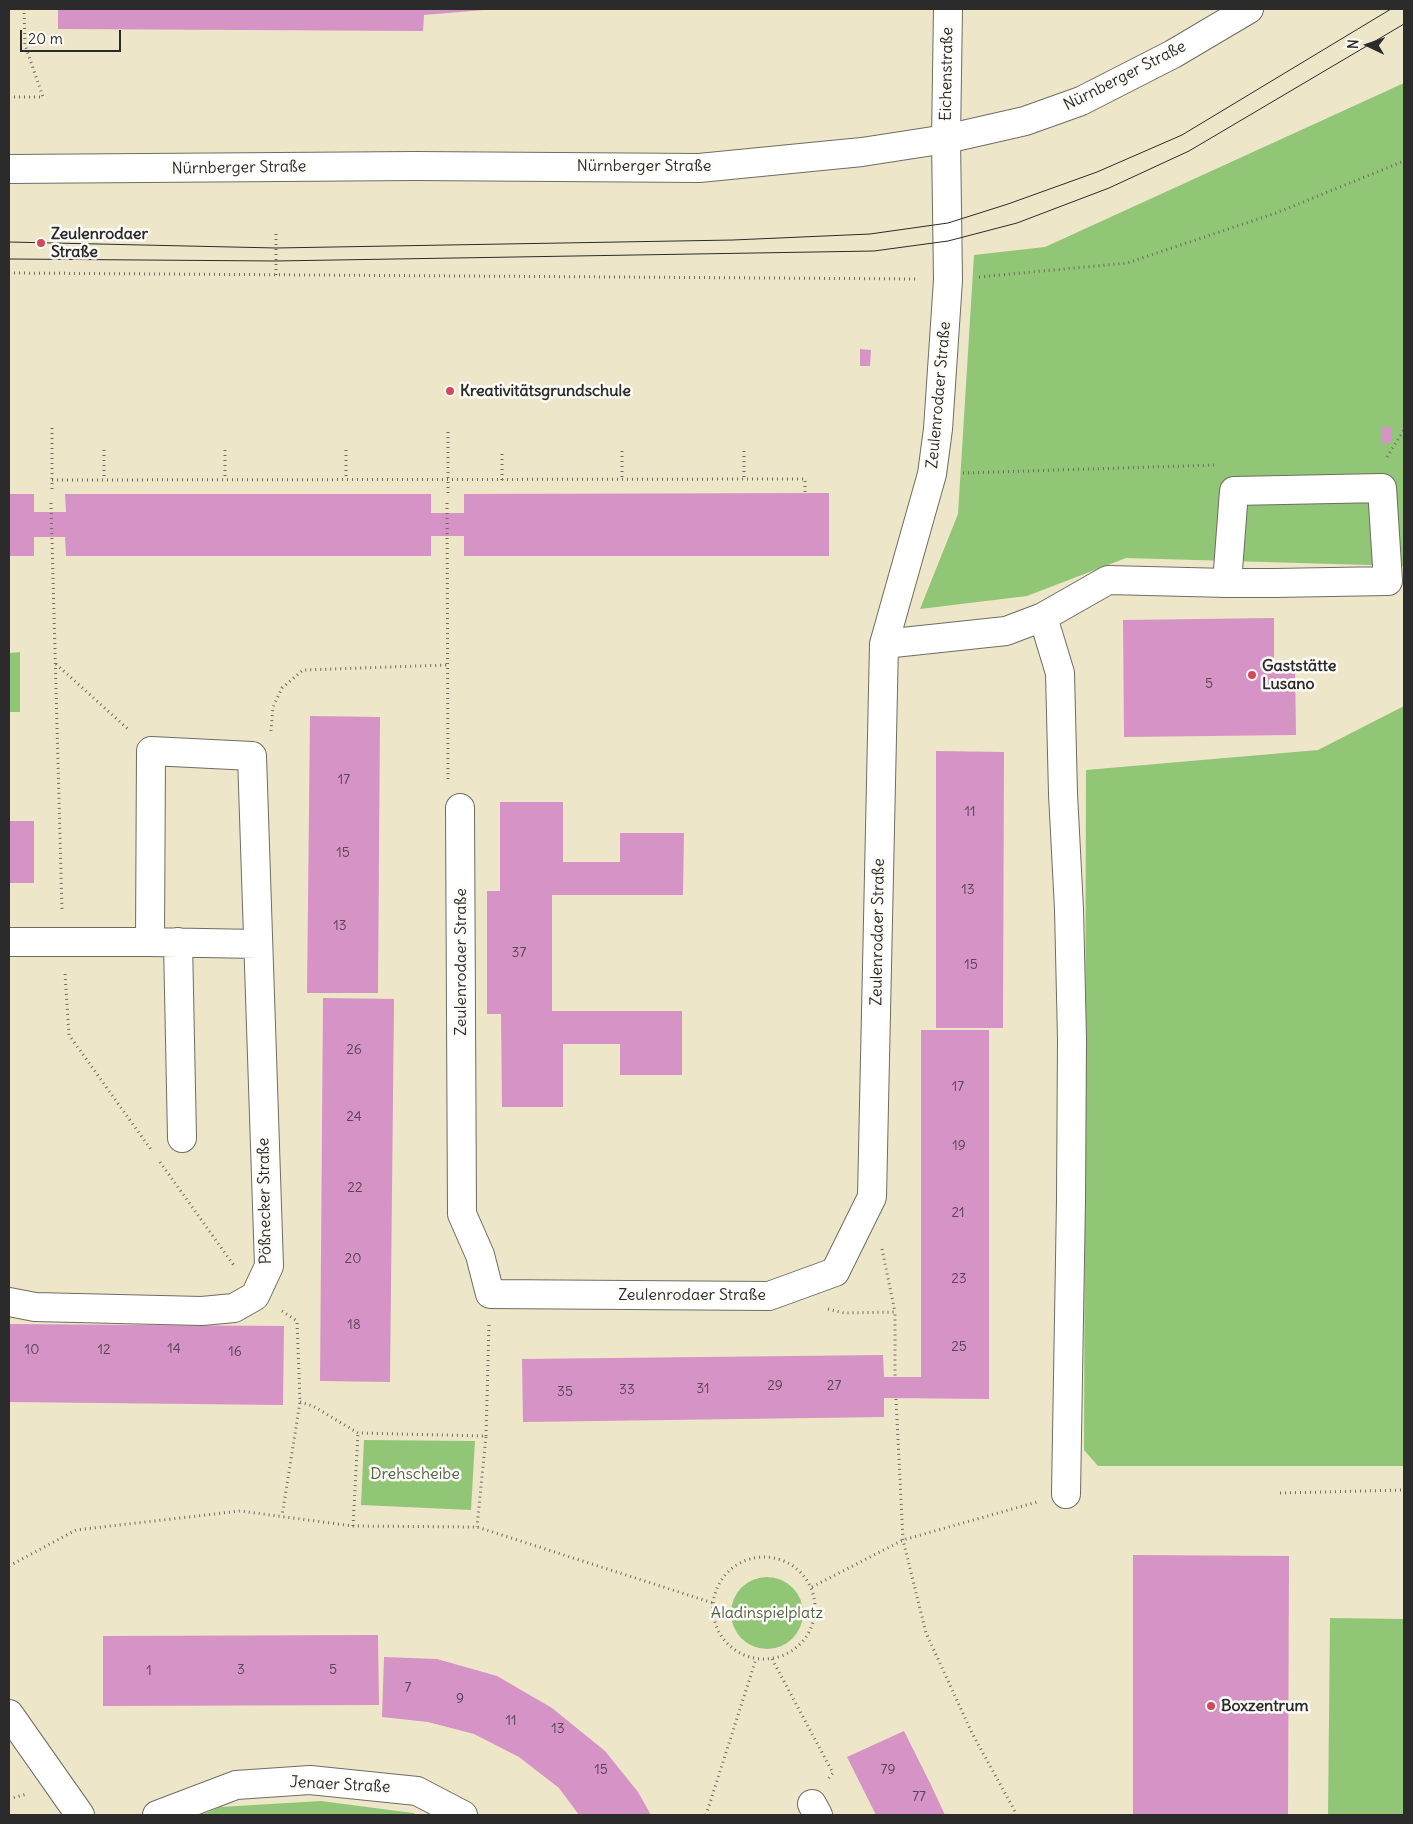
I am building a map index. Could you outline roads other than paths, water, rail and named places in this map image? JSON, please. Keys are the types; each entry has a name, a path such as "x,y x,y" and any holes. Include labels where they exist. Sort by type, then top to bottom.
{"street":[{"name":"Eichenstraße","path":"946,139 948,9"},
{"name":"Nürnberger Straße","path":"9,169 405,166 699,168 862,152 946,139 1026,121 1081,101 1173,54 1249,9"},
{"name":"Zeulenrodaer Straße","path":"460,808 462,1214 480,1255 490,1294 769,1296 835,1272 872,1198 884,644 932,474 938,429 948,280 946,139"},
{"path":"884,644 1006,632 1043,617 1108,580 1227,583 1274,584 1388,581 1382,488 1234,490 1227,583"},
{"path":"1043,617 1060,674 1063,794 1069,909 1072,1039 1072,1190 1066,1494"},
{"name":"Pößnecker Straße","path":"9,1302 35,1307 202,1311 234,1308 255,1296 269,1266 252,756 151,751 150,942"},
{"path":"9,942 257,944"},
{"path":"178,942 182,1138"},
{"path":"9,1714 80,1815"},
{"name":"Jenaer Straße","path":"157,1815 236,1785 310,1780 417,1790 463,1815"}],"tram line":[{"path":"9,242 276,248 733,240 870,234 948,223 1097,172 1182,135 1391,9"},
{"path":"9,259 275,261 874,251 948,241 1017,223 1109,188 1189,151 1404,24"}],"place":[{"name":"Zeulenrodaer Straße","path":"41,243"},
{"name":"Kreativitätsgrundschule","path":"450,391"},
{"name":"Gaststätte Lusano","path":"1252,675"},
{"name":"Boxzentrum","path":"1211,1706"}],"park label":[{"name":"Drehscheibe","path":"415,1474"},
{"name":"Aladinspielplatz","path":"767,1613"}]}
